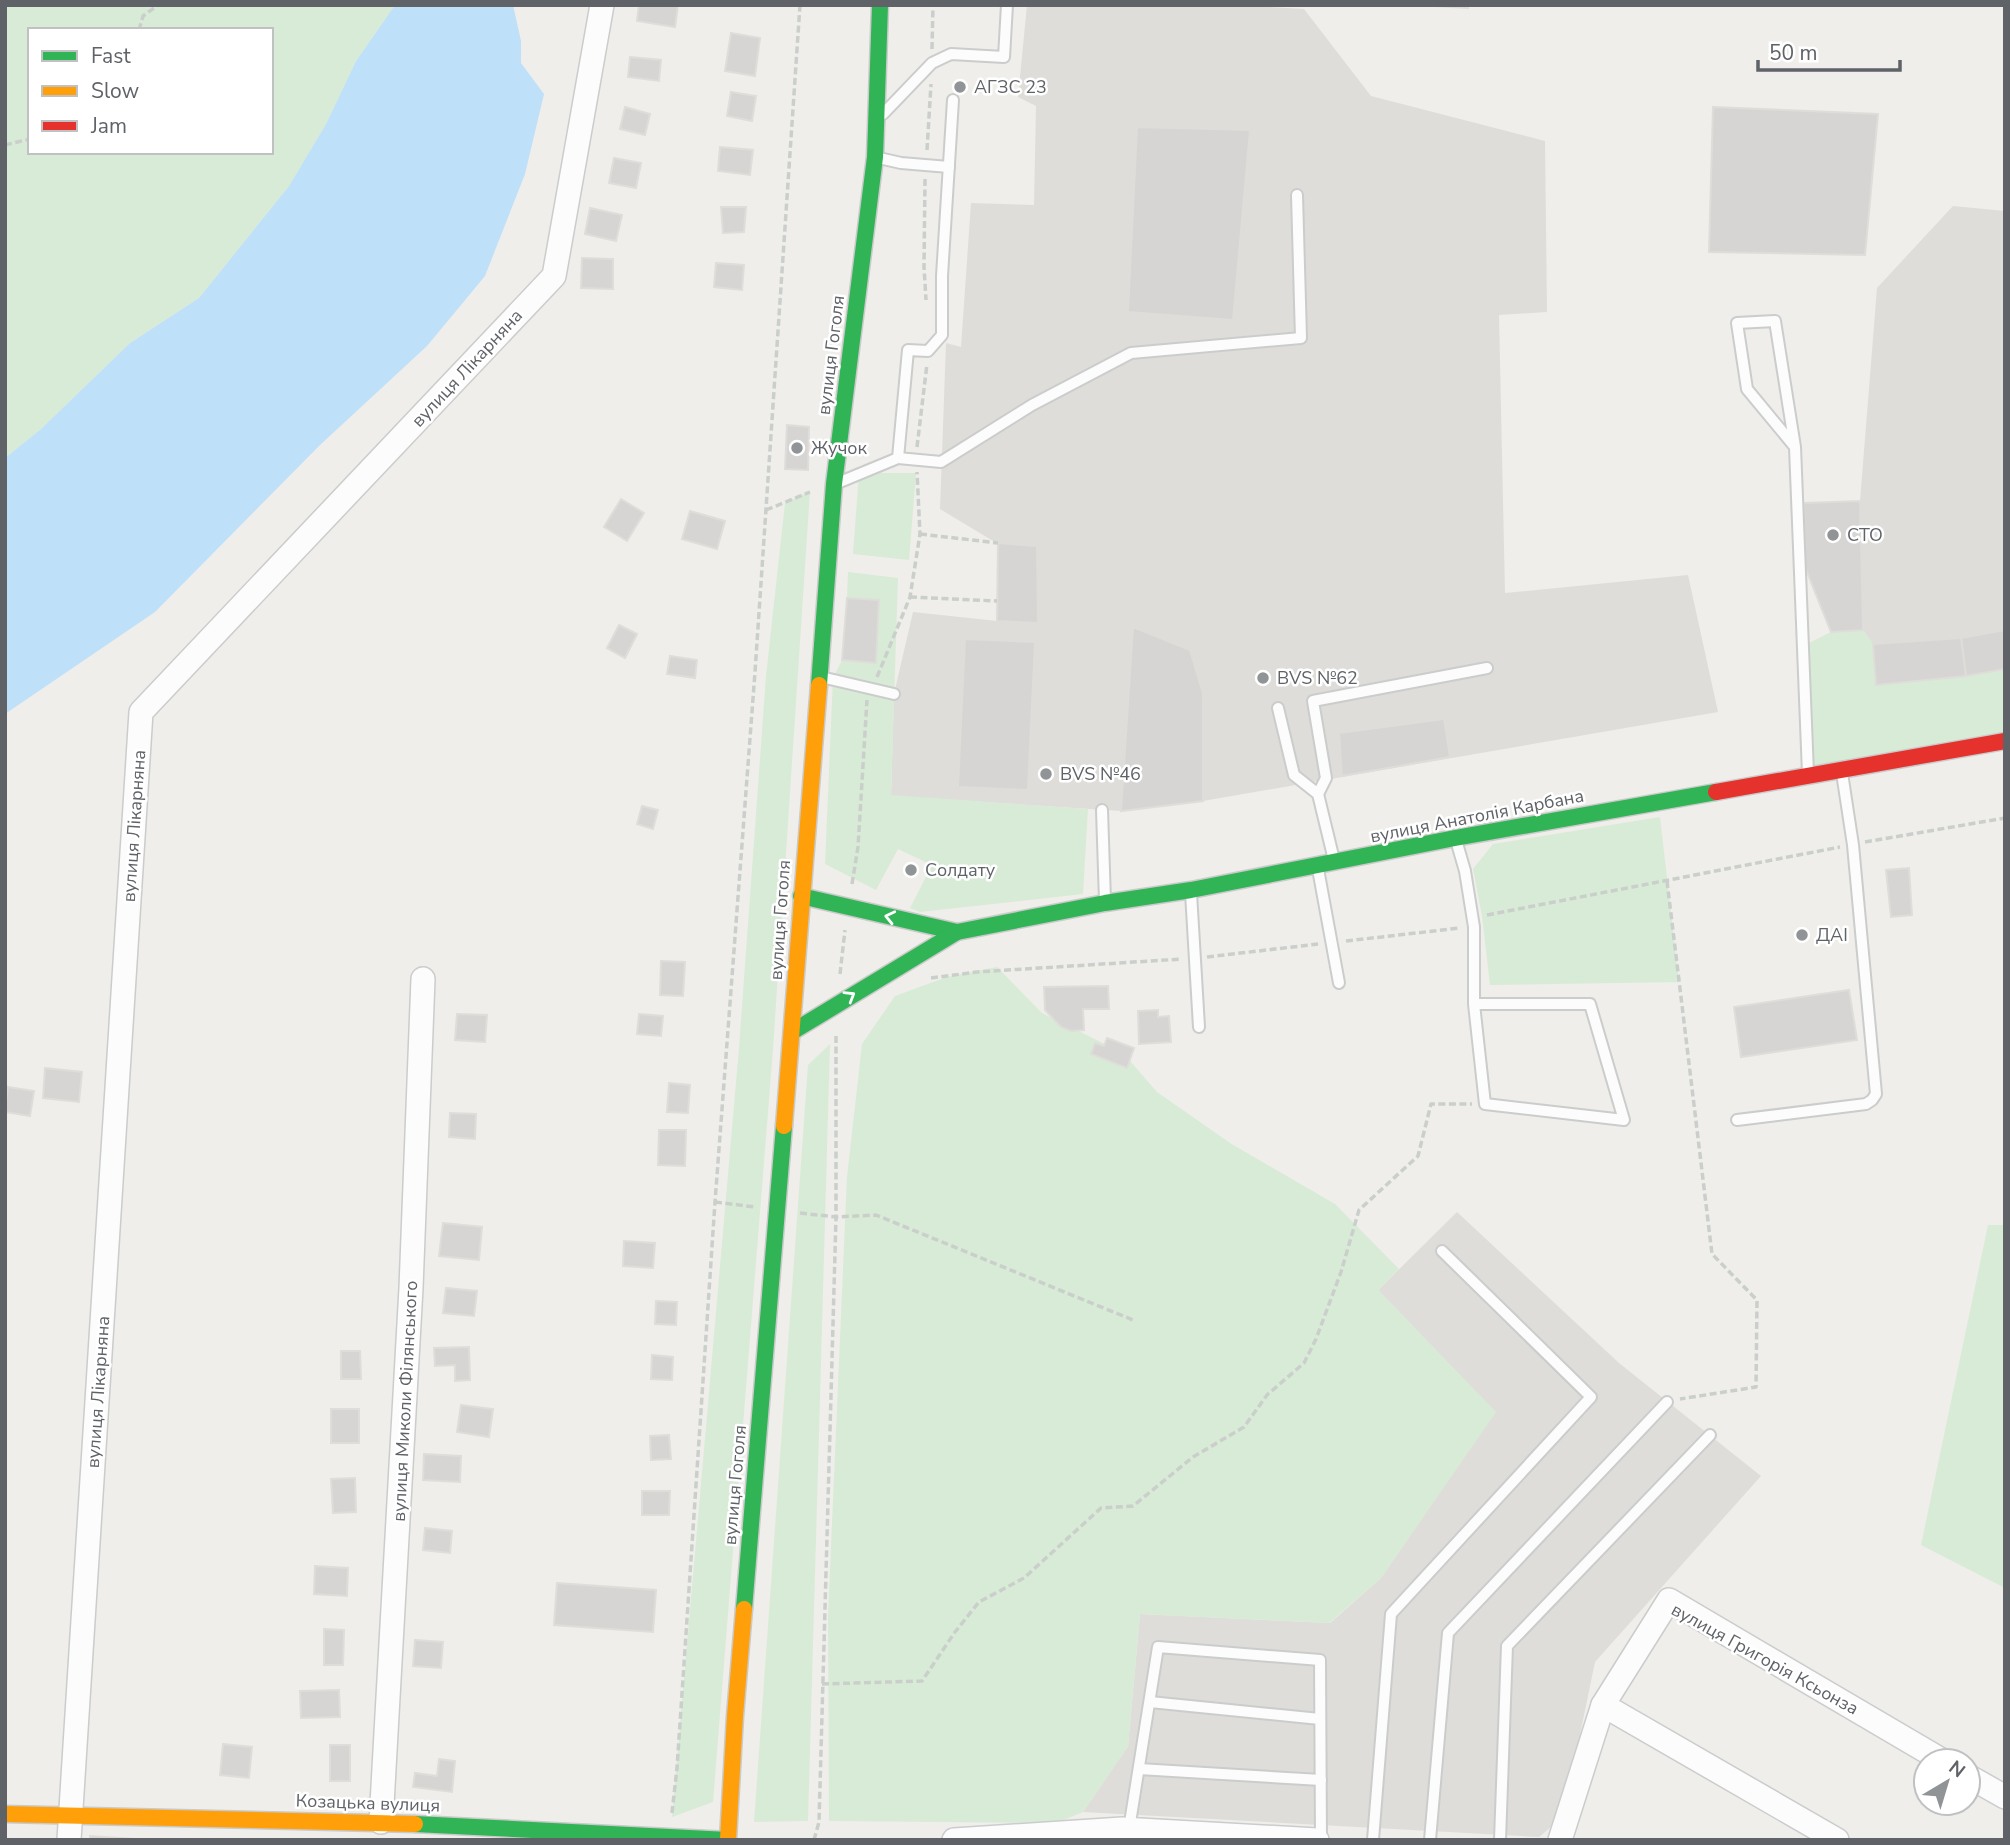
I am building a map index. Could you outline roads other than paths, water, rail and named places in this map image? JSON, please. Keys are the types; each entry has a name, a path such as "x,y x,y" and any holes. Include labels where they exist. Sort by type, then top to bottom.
{"street":[{"name":"вулиця Лікарняна","path":"69,1840 141,712 554,276 602,5"},
{"name":"вулиця Гоголя","path":"729,1840 736,1703 834,484 875,157 880,5"},
{"name":"вулиця Анатолія Карбана","path":"957,932 1105,903 1191,890 1455,838 2005,741"},
{"path":"801,896 957,932"},
{"path":"792,1032 957,932"},
{"name":"вулиця Миколи Філянського","path":"381,1822 411,1288 423,979"},
{"name":"вулиця Григорія Ксьонза","path":"1560,1840 1603,1705 1669,1600 1919,1747"},
{"path":"1603,1705 1837,1840"},
{"path":"1982,1784 2005,1797"},
{"name":"Козацька вулиця","path":"5,1814 381,1822 481,1833 729,1840"},
{"path":"954,1840 1129,1829 1319,1840"}],"lane":[{"path":"878,120 932,63 951,54 1004,57 1007,5"},
{"path":"898,458 908,350 928,351 942,335 942,275 953,100"},
{"path":"875,157 901,163 949,167"},
{"path":"834,484 898,458 941,461 1032,405 1130,353 1301,338 1297,195"},
{"path":"1795,447 1747,390 1737,323 1775,321 1795,447 1808,776"},
{"path":"1318,794 1326,778 1313,701 1487,668"},
{"path":"819,677 833,678 894,694"},
{"path":"1278,708 1294,775 1318,794 1335,862"},
{"path":"1737,1120 1866,1104 1877,1094 1853,845 1842,770"},
{"path":"1102,810 1105,903"},
{"path":"1455,838 1465,871 1474,927 1474,1004 1485,1104 1624,1120 1590,1004 1474,1004"},
{"path":"1317,866 1339,983"},
{"path":"1191,890 1199,1027"},
{"path":"1373,1840 1391,1614 1591,1397 1442,1251"},
{"path":"1430,1840 1448,1633 1667,1402"},
{"path":"1500,1840 1507,1646 1710,1435"},
{"path":"1129,1829 1158,1647 1320,1660 1319,1840"},
{"path":"1150,1702 1320,1719"},
{"path":"1139,1769 1321,1780"}],"water":[{"path":"395,5 513,5 521,41 521,63 544,94 525,174 485,276 427,346 320,445 155,612 5,714 5,458 41,429 130,343 199,298 289,186 326,124 356,61"}],"place":[{"name":"АГЗС 23","path":"960,87"},
{"name":"Жучок","path":"797,448"},
{"name":"СТО","path":"1833,535"},
{"name":"BVS №62","path":"1263,678"},
{"name":"BVS №46","path":"1046,774"},
{"name":"Солдату","path":"911,870"},
{"name":"ДАІ","path":"1802,935"}]}
